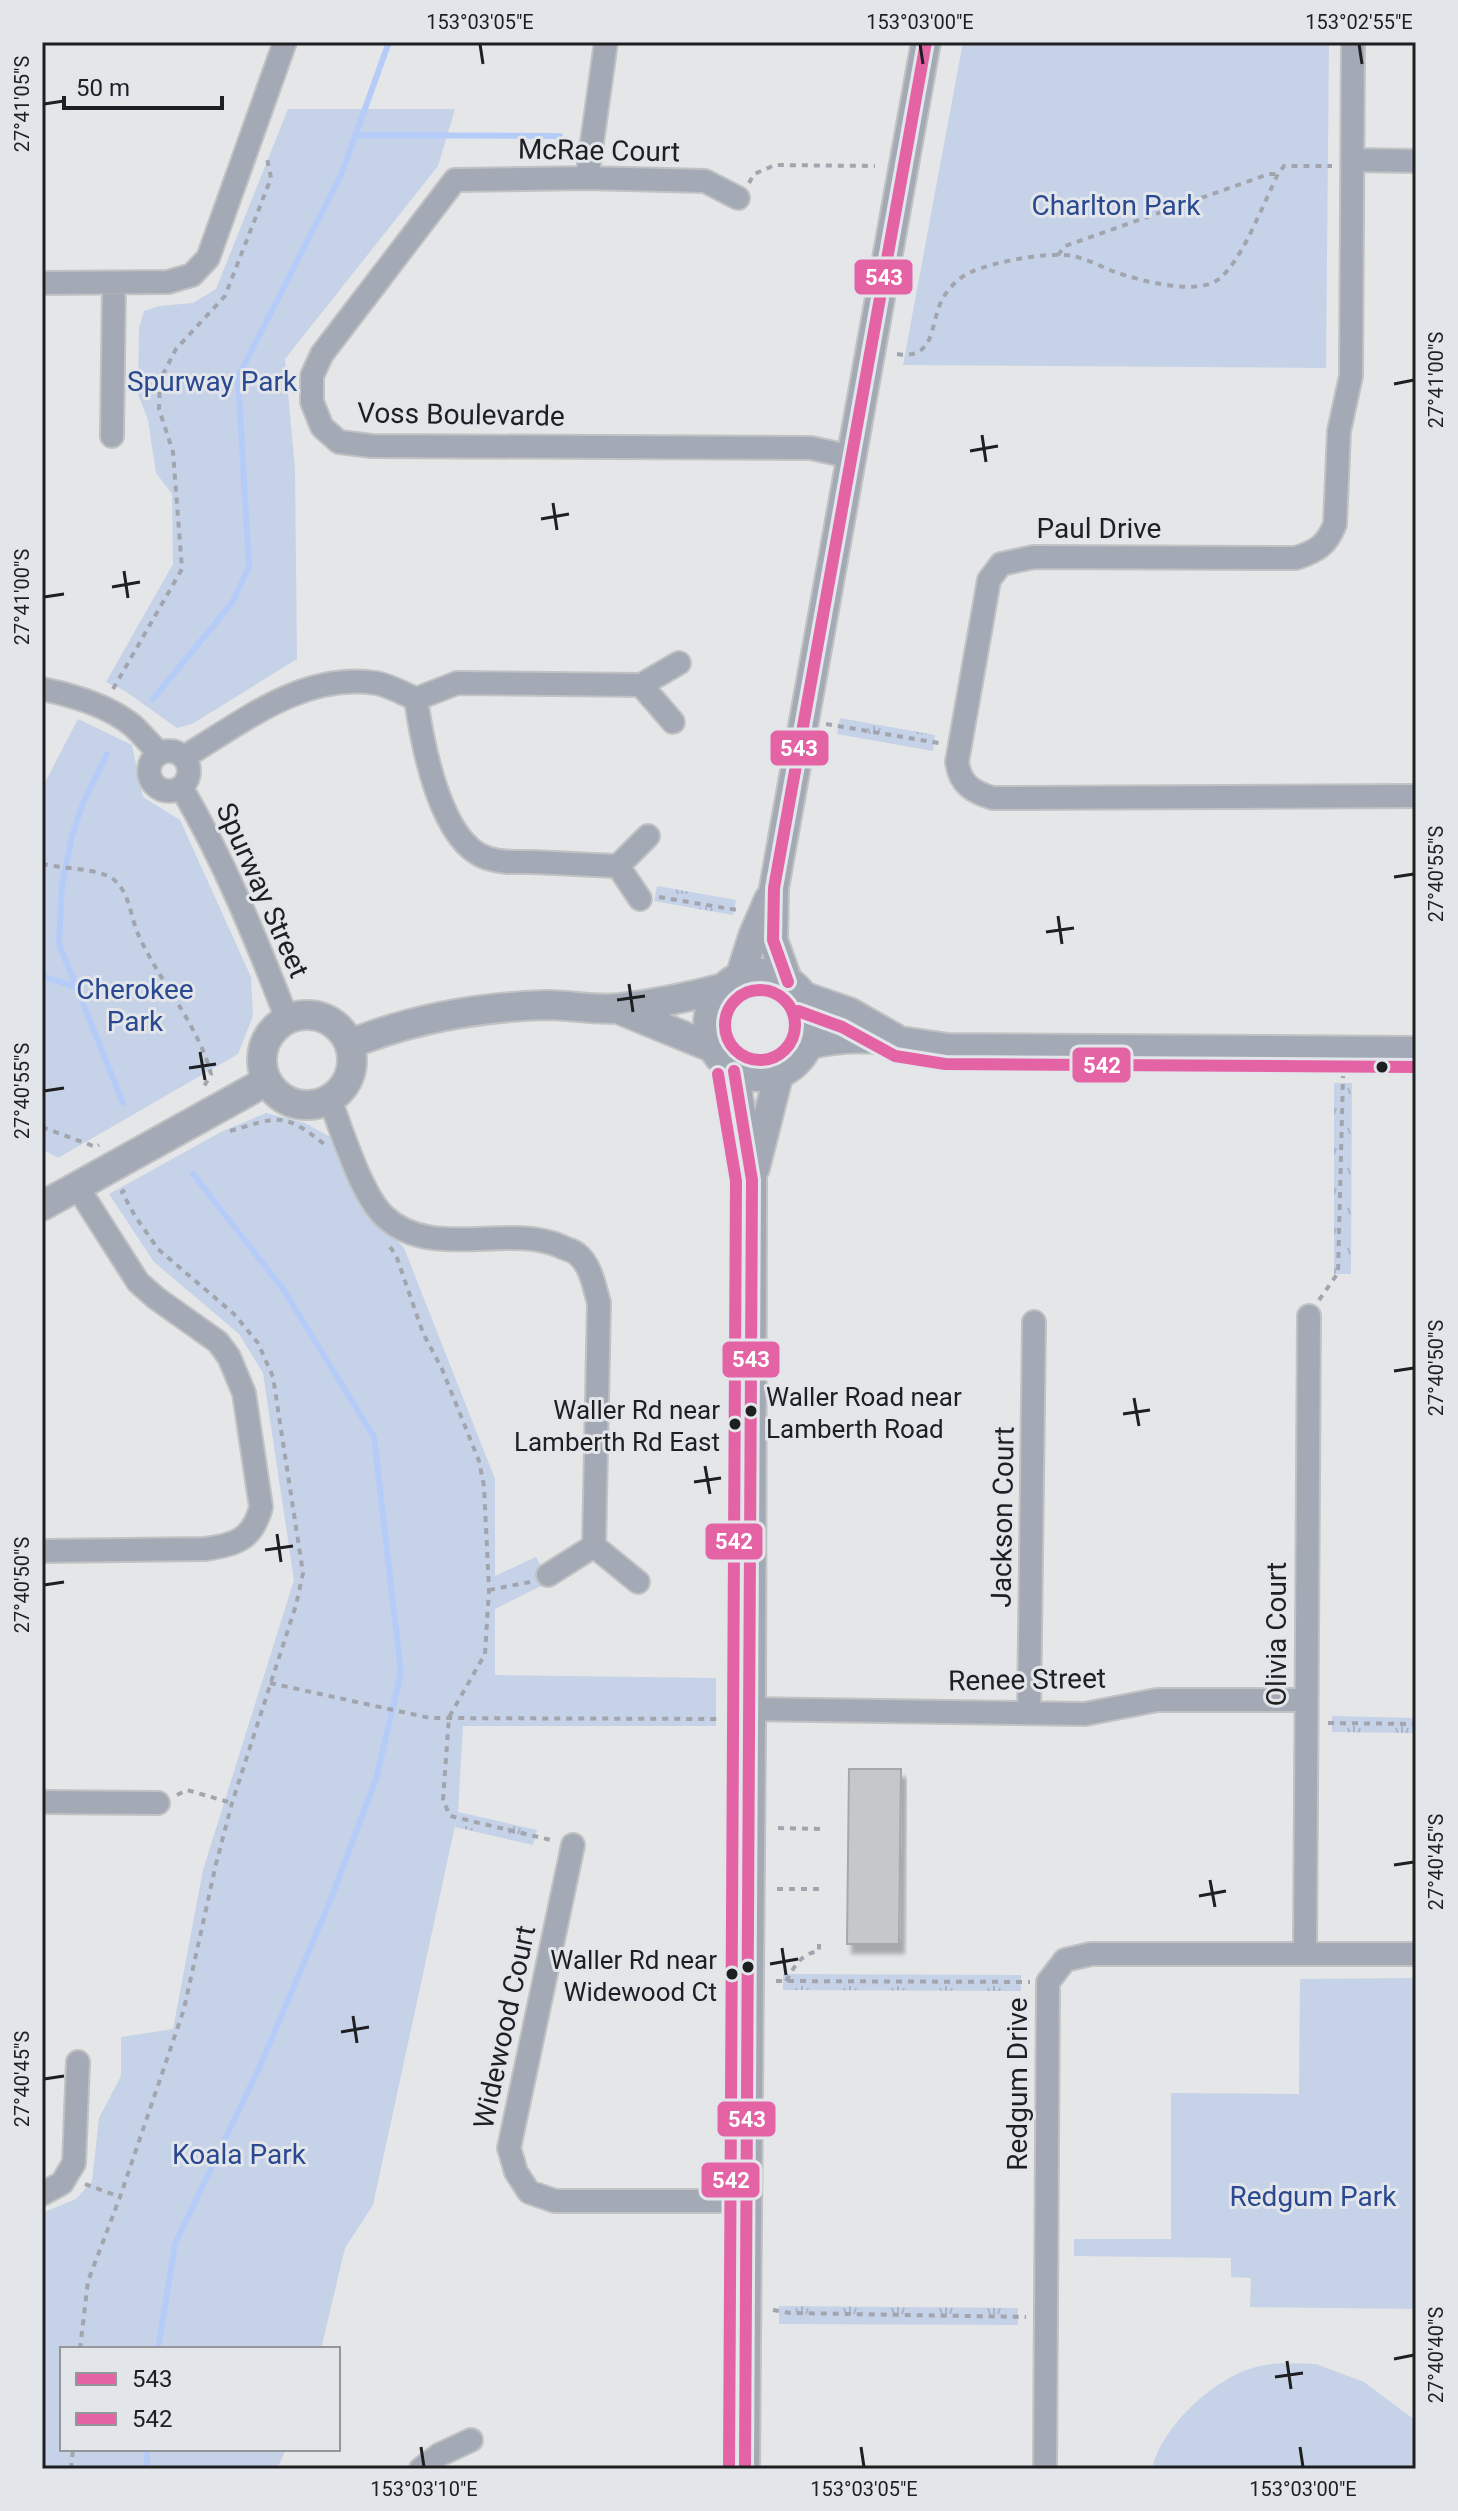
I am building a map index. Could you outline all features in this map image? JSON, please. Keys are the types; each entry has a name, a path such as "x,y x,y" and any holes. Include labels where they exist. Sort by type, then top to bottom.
{"street":[{"path":"42,283 168,282 192,275 208,258 285,42"},
{"path":"587,178 606,42"},
{"path":"774,888 732,983 713,1001 708,1017 708,1033 722,1061 734,1071 756,1077 779,1073 801,1057 812,1028 810,1012 773,940 774,888 926,42"},
{"name":"Paul Drive","path":"1353,42 1351,376 1339,431 1335,524 1330,538 1321,548 1296,558 1034,557 1001,564 989,580 959,747 959,775 978,794 993,798 1416,796"},
{"path":"1353,160 1416,161"},
{"name":"McRae Court","path":"455,180 587,178 705,181 738,198"},
{"name":"Voss Boulevarde","path":"455,180 322,354 312,376 312,402 322,427 339,442 372,446 811,448 852,457"},
{"path":"112,436 114,284"},
{"path":"42,689 69,694 100,707 131,724 159,753 169,750 184,757 284,697 321,684 379,684 416,699 457,683 641,685 679,663"},
{"path":"641,685 673,722"},
{"path":"416,699 421,736 436,787 459,835 476,853 499,861 618,866 648,836"},
{"name":"Spurway Street","path":"159,753 149,766 151,782 165,791 181,787 189,773 184,757"},
{"name":"Spurway Street","path":"181,787 268,968 287,1019"},
{"path":"618,866 640,899"},
{"path":"350,1044 432,1017 509,1006 617,1008 677,1000 756,973 773,975 900,1041"},
{"path":"617,1008 713,1048"},
{"path":"302,1015 331,1021 350,1044 353,1060 350,1076 342,1090 330,1100 316,1105 287,1101 267,1081 262,1067 262,1053 275,1028 287,1019 302,1015"},
{"path":"808,1045 847,1037 947,1048 1416,1051"},
{"path":"734,1071 752,1180 745,2469"},
{"path":"752,1180 779,1073"},
{"path":"42,1206 267,1081"},
{"path":"330,1100 366,1190 384,1216 398,1226 423,1237 547,1241 577,1254 591,1273 599,1303 594,1546"},
{"path":"42,1551 226,1547 250,1533 261,1507 244,1393 229,1357 218,1342 138,1282 78,1188"},
{"name":"Olivia Court","path":"1305,1954 1309,1316"},
{"name":"Jackson Court","path":"1029,1713 1034,1322"},
{"path":"548,1575 594,1546"},
{"path":"594,1546 638,1582"},
{"name":"Renee Street","path":"751,1709 1085,1714 1157,1700 1305,1700"},
{"path":"42,1802 158,1803"},
{"name":"Widewood Court","path":"573,1845 509,2148 516,2172 529,2192 555,2201 746,2201"},
{"name":"Redgum Drive","path":"1045,2469 1048,1982 1065,1960 1091,1954 1416,1954"},
{"path":"42,2194 62,2183 74,2163 78,2062"},
{"path":"421,2469 439,2455 471,2440"}],"path":[{"path":"112,690 182,569 173,452 159,409 160,380 176,349 225,296 271,178 266,152"},
{"path":"897,354 908,356 925,347 947,291 970,272 985,267 1058,255 1074,256 1119,274 1168,285 1204,286 1217,281 1238,254 1284,166 1340,166 1353,160"},
{"path":"738,198 754,174 775,165 875,166"},
{"path":"1058,255 1065,246 1269,174 1278,174"},
{"path":"804,720 959,747"},
{"path":"42,864 111,876 123,889 153,966 206,1055 211,1074 199,1094"},
{"path":"640,899 662,897 744,911"},
{"path":"1309,1316 1338,1273 1343,1076"},
{"path":"220,1134 276,1117 303,1127 330,1149"},
{"path":"42,1127 96,1147 108,1142"},
{"path":"80,2347 88,2281 184,2009 232,1803 296,1605 303,1573 273,1377 258,1343 234,1314 158,1249 122,1192 133,1185"},
{"path":"388,1244 396,1255 423,1333 442,1369 479,1461 484,1486 489,1590 485,1654 449,1717 443,1800 450,1816 573,1845"},
{"path":"489,1590 528,1583 548,1575"},
{"path":"270,1683 430,1718 722,1719"},
{"path":"1305,1723 1416,1724"},
{"path":"158,1803 187,1790 232,1803"},
{"path":"778,1828 821,1829"},
{"path":"777,1889 820,1889"},
{"path":"786,1981 803,1956 819,1951 819,1944"},
{"path":"776,1981 1048,1982"},
{"path":"62,2183 74,2180 120,2197"},
{"path":"773,2310 790,2313 1046,2317"}],"green space":[{"name":"Charlton Park","path":"963,42 1329,42 1326,368 903,365"},
{"name":"Spurway Park","path":"288,109 455,109 438,166 285,359 295,470 297,659 192,724 177,728 125,691 106,682 173,564 172,494 156,473 148,420 138,394 139,328 144,311 159,306 193,303 216,289"},
{"path":"840,718 935,735 933,751 837,734"},
{"name":"Cherokee Park","path":"78,719 132,745 143,797 180,820 251,977 253,1016 238,1054 58,1158 42,1149 42,788"},
{"path":"657,886 736,900 733,915 654,901"},
{"path":"1334,1083 1352,1083 1351,1274 1334,1274"},
{"name":"Koala Park","path":"266,1113 305,1123 334,1139 358,1199 404,1248 495,1479 495,1576 536,1557 549,1582 495,1609 495,1675 716,1678 716,1726 463,1726 458,1812 373,2205 345,2248 321,2347 60,2347 60,2451 285,2451 277,2469 42,2469 42,2213 76,2199 92,2181 99,2118 121,2076 121,2037 173,2029 203,1870 294,1580 263,1373 239,1334 154,1262 109,1194 221,1132"},
{"path":"1332,1716 1416,1718 1416,1733 1332,1732"},
{"path":"458,1812 537,1830 533,1845 455,1827"},
{"path":"783,1974 1021,1975 1021,1991 783,1990"},
{"name":"Redgum Park","path":"1416,1978 1416,2309 1250,2307 1251,2278 1231,2277 1231,2258 1074,2256 1074,2239 1171,2239 1171,2093 1299,2094 1300,1979"},
{"path":"779,2306 1018,2308 1018,2325 779,2324"},
{"path":"1285,2363 1316,2364 1364,2382 1416,2421 1416,2469 1152,2469 1158,2452 1180,2418 1212,2389 1248,2369"}],"building":[{"path":"849,1769 901,1769 899,1944 847,1944"}],"waterway":[{"path":"153,699 232,603 249,567 238,377 341,175 389,42"},
{"path":"355,135 560,136"},
{"path":"107,754 83,803 72,837 62,885 59,944 123,1103"},
{"path":"42,976 76,987"},
{"path":"158,2347 175,2244 260,2066 331,1899 376,1779 401,1673 374,1437 283,1289 193,1174"},
{"path":"147,2451 147,2469"}],"transit line":[{"name":"543","path":"788,982 773,940 774,888 926,42"},
{"name":"542","path":"760,990 779,996 789,1006 795,1025 789,1044 779,1054 760,1060 741,1054 731,1044 725,1025 731,1006 741,996 760,990"},
{"name":"542","path":"798,1011 842,1027 895,1056 945,1064 1416,1067"},
{"name":"543","path":"734,1071 752,1180 745,2469"},
{"name":"542","path":"718,1074 736,1181 729,2469"}],"place":[{"name":"Waller Road near Lamberth Road","path":"751,1411"},
{"name":"Waller Rd near Lamberth Rd East","path":"735,1424"},
{"name":"Waller Rd near Widewood Ct","path":"732,1974"}]}
